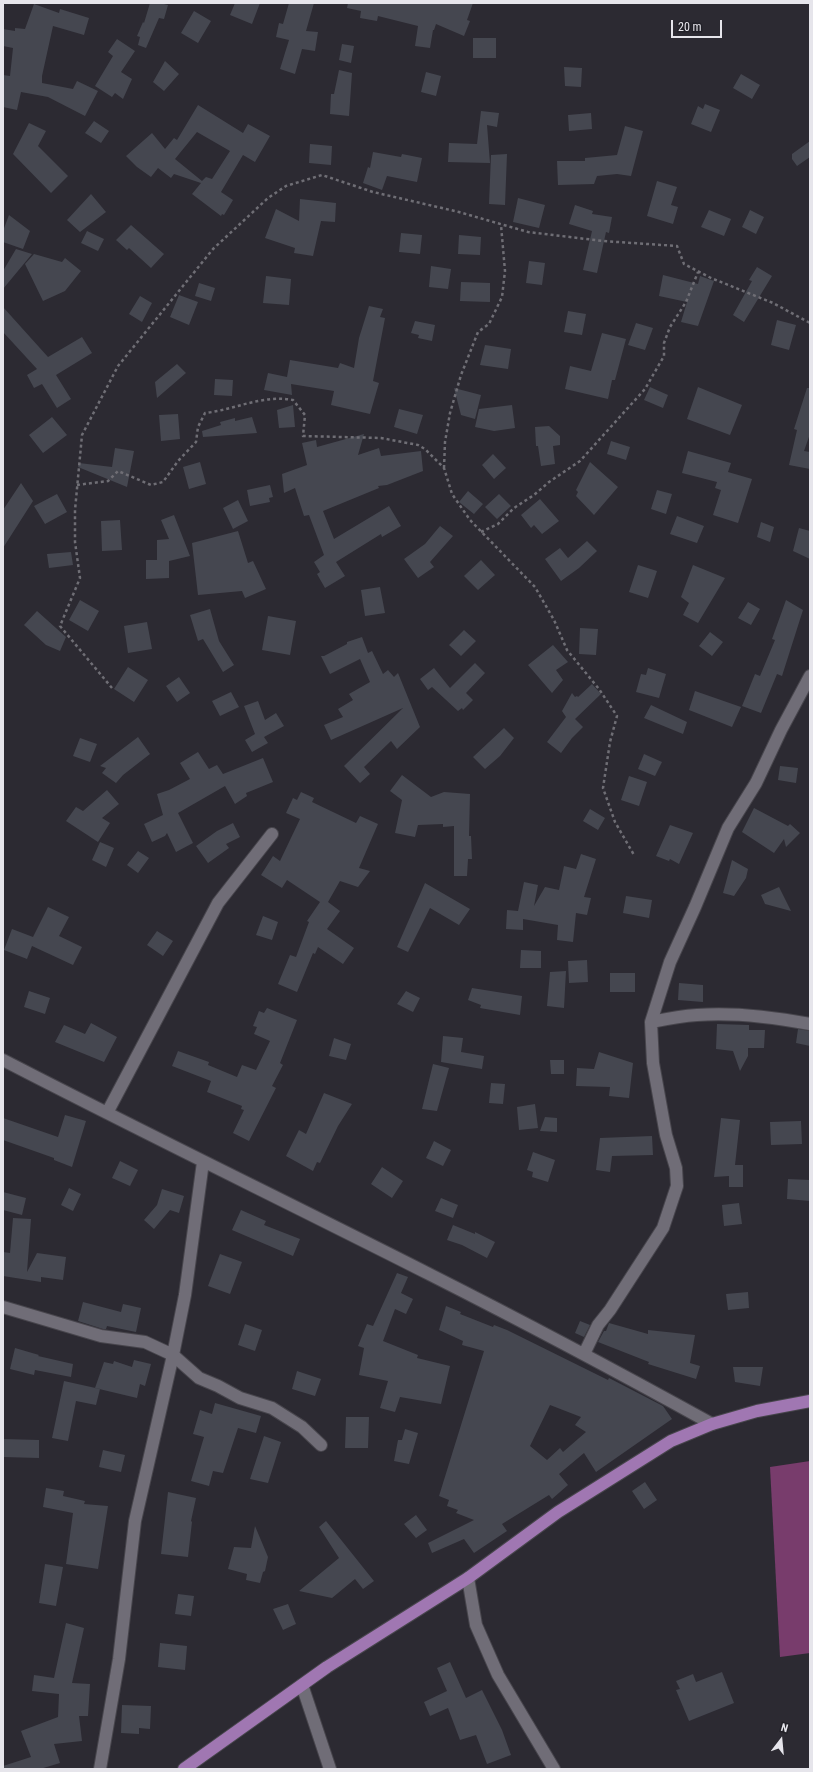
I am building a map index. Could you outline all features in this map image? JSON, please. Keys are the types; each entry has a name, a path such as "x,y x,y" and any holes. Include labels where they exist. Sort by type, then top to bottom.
{"main road":[{"path":"184,1769 327,1667 468,1578 565,1507 671,1442 712,1424 757,1411 810,1401"}],"street":[{"path":"584,1354 598,1325 610,1310 663,1228 677,1186 676,1168 666,1135 653,1063 651,1022 670,962 728,828 756,783 781,730 810,676"},
{"path":"107,1113 218,904 272,834"},
{"path":"651,1022 696,1015 734,1015 766,1016 810,1024"},
{"path":"3,1060 203,1162 428,1273 584,1354 712,1424"},
{"path":"100,1769 119,1659 136,1521 185,1295 203,1162"},
{"path":"3,1308 101,1336 145,1342 173,1355 199,1378 240,1398 272,1408 302,1427 321,1445"},
{"path":"468,1578 476,1624 498,1675 554,1769"},
{"path":"302,1685 330,1769"}],"path":[{"path":"112,688 60,626 80,578 75,542 75,510 82,435 118,366 213,249 268,198 286,186 322,175 373,192 459,212 528,232 603,241 677,246 684,264 698,272 773,303 810,323"},
{"path":"501,225 505,271 502,297 489,324 478,332 461,375 450,413 445,442 444,468 452,494 470,520 535,587 554,620 567,650 617,716 610,742 603,788 615,822 634,855"},
{"path":"482,532 498,524 514,508 580,461 645,389 664,356 664,343 670,327 686,302 698,272"},
{"path":"78,485 108,481 118,470 151,485 163,482 178,460 196,442 198,427 204,413 222,411 250,402 283,398 293,400 305,415 304,436 381,438 418,445 425,449 444,468"}],"shaded area":[{"path":"810,1461 810,1653 780,1657 770,1467"}],"building":[{"path":"150,3 168,5 164,19 159,18 146,48 138,45 140,37 137,36 143,22 144,23"},
{"path":"235,3 260,3 252,24 230,15"},
{"path":"289,3 314,3 306,31 318,32 315,51 302,49 295,74 280,69 289,40 276,37 279,23 283,24"},
{"path":"348,3 473,3 467,20 470,21 464,36 436,24 433,30 430,48 415,46 418,26 378,16 377,21 360,18 361,11 347,8"},
{"path":"34,4 59,13 60,9 89,18 84,35 53,26 42,76 42,83 73,89 77,81 98,91 85,116 48,97 21,92 17,110 3,107 3,75 10,76 13,48 3,46 3,29 15,31 15,28 25,29"},
{"path":"194,11 211,21 198,43 181,33"},
{"path":"473,38 496,38 496,58 473,58"},
{"path":"117,39 135,51 121,72 132,79 123,99 115,93 112,97 95,86 113,56 108,52"},
{"path":"342,44 354,46 351,63 339,60"},
{"path":"165,61 179,74 164,91 153,82"},
{"path":"564,67 582,68 581,87 565,86"},
{"path":"339,70 352,73 349,116 330,114 331,94 334,94"},
{"path":"426,72 441,76 436,96 421,92"},
{"path":"741,74 760,85 752,99 733,88"},
{"path":"705,104 720,110 711,132 691,124 698,106 703,109"},
{"path":"198,105 243,133 248,124 270,136 255,162 243,155 221,192 233,200 224,215 222,214 221,216 192,194 201,183 174,174 171,178 158,168 151,177 137,167 126,156 152,133 165,149 174,138 177,140","holes":["197,132 230,151 212,179 206,177 202,181 175,159"]},
{"path":"481,111 499,113 497,127 487,125 490,163 448,162 449,143 477,144"},
{"path":"591,113 592,129 569,131 568,115"},
{"path":"94,121 109,131 101,143 85,133"},
{"path":"29,123 46,131 38,146 68,176 51,193 13,154"},
{"path":"625,126 643,131 631,176 617,174 597,176 594,184 558,185 557,161 585,161 585,158 617,155"},
{"path":"810,141 810,157 797,166 792,159 792,154"},
{"path":"310,144 332,146 331,165 309,163"},
{"path":"373,152 401,157 402,154 422,158 417,182 387,176 382,190 363,183 368,167 370,168"},
{"path":"507,154 505,205 489,204 491,155"},
{"path":"657,181 677,187 671,205 678,207 673,224 647,216"},
{"path":"91,194 106,212 80,232 67,220"},
{"path":"518,198 545,205 539,228 513,222"},
{"path":"300,199 336,203 335,222 321,221 313,256 294,253 295,248 265,238 276,209 299,221"},
{"path":"575,205 593,211 592,214 612,217 609,233 606,232 597,273 583,270 592,231 569,224"},
{"path":"709,210 731,219 724,236 701,227"},
{"path":"750,210 764,217 756,234 742,227"},
{"path":"9,215 30,231 23,249 3,242 3,231"},
{"path":"131,225 164,254 151,268 129,248 127,250 116,240"},
{"path":"87,231 104,239 98,251 81,243"},
{"path":"401,233 422,235 420,254 399,252"},
{"path":"459,235 481,237 480,255 458,254"},
{"path":"16,249 32,254 3,289 3,271"},
{"path":"34,254 62,262 65,258 81,271 65,291 43,301 25,264"},
{"path":"529,261 545,263 542,285 526,283"},
{"path":"431,266 451,269 448,289 429,287"},
{"path":"757,267 772,276 744,322 733,315 752,281 749,280"},
{"path":"663,275 698,284 700,276 714,281 698,326 681,322 687,302 659,296"},
{"path":"266,276 291,279 289,305 263,303"},
{"path":"461,282 490,283 490,302 460,301"},
{"path":"199,283 215,288 211,301 195,296"},
{"path":"179,295 198,302 189,325 170,317"},
{"path":"140,296 152,303 142,322 129,314"},
{"path":"369,306 383,309 380,317 385,318 373,381 379,383 370,414 331,405 334,391 291,384 292,395 264,390 268,373 287,377 290,360 338,368 340,363 354,368 359,338"},
{"path":"3,307 48,357 82,337 92,353 56,375 71,399 57,408 42,384 34,388 27,375 37,369 3,332"},
{"path":"568,311 586,314 582,335 564,332"},
{"path":"777,320 796,325 789,350 771,345"},
{"path":"415,321 435,325 432,341 418,338 419,335 411,333"},
{"path":"636,323 653,328 645,350 628,345"},
{"path":"602,333 626,339 615,380 612,380 608,399 565,389 570,366 591,371"},
{"path":"485,345 511,349 508,369 480,365"},
{"path":"177,364 186,373 157,398 155,382"},
{"path":"215,379 233,380 232,396 214,395"},
{"path":"650,387 668,395 663,408 644,400"},
{"path":"698,387 742,405 730,435 687,419"},
{"path":"454,388 481,395 475,419 461,415"},
{"path":"807,388 810,388 810,434 804,451 810,452 810,469 789,465 797,430 794,429"},
{"path":"293,405 295,427 279,428 277,410"},
{"path":"512,405 515,428 494,431 475,427 479,409"},
{"path":"399,409 423,415 417,434 394,427"},
{"path":"178,414 180,439 161,441 159,415"},
{"path":"52,417 67,435 43,453 29,435"},
{"path":"252,417 257,433 203,437 202,431 221,425 220,422 235,418 235,421"},
{"path":"549,426 560,436 560,445 553,446 555,464 541,466 538,446 536,446 535,427"},
{"path":"364,434 358,455 379,448 381,456 421,451 423,471 387,485 378,486 379,488 323,511 334,539 389,506 401,526 382,537 381,534 336,562 345,576 325,588 317,574 320,572 314,562 324,555 309,515 304,516 295,488 284,493 282,474 307,465 302,443 316,440 317,447"},
{"path":"611,441 630,447 626,460 607,454"},
{"path":"115,448 134,451 127,487 78,467 79,463 112,467"},
{"path":"688,451 731,463 728,472 752,479 738,523 713,515 721,490 715,488 717,482 682,473"},
{"path":"493,454 506,468 494,479 482,465"},
{"path":"200,462 206,484 189,489 183,467"},
{"path":"590,462 618,487 594,515 576,496 578,492 576,490"},
{"path":"21,483 33,501 3,548 3,510"},
{"path":"270,485 273,497 269,498 270,502 250,506 247,490"},
{"path":"657,490 672,494 666,514 651,509"},
{"path":"468,491 483,504 474,514 459,502"},
{"path":"57,494 67,512 45,524 34,506"},
{"path":"499,494 511,506 497,519 485,507"},
{"path":"540,499 559,521 542,534 534,525 531,528 521,515"},
{"path":"238,500 248,521 233,529 223,508"},
{"path":"174,515 190,556 169,561 169,578 146,579 146,560 157,560 157,540 169,539 161,520"},
{"path":"677,516 704,526 697,543 670,534"},
{"path":"120,520 122,550 102,551 101,521"},
{"path":"761,522 774,527 770,542 757,537"},
{"path":"440,526 453,536 430,562 434,567 418,578 404,559 425,544"},
{"path":"799,528 810,531 810,559 793,551"},
{"path":"238,531 248,563 253,561 266,589 245,598 242,591 198,595 192,543"},
{"path":"587,541 597,551 579,568 561,581 545,559 560,548 568,558"},
{"path":"71,552 73,565 49,568 47,554"},
{"path":"481,560 495,575 478,590 464,576"},
{"path":"638,565 657,571 648,598 629,592"},
{"path":"693,565 725,578 698,623 683,615 689,603 681,597"},
{"path":"380,587 385,613 365,616 361,590"},
{"path":"80,600 99,611 88,631 69,620"},
{"path":"786,600 803,610 782,676 777,674 761,713 742,706 755,674 760,676 775,640 772,639"},
{"path":"748,602 760,609 751,625 738,618"},
{"path":"210,609 219,641 234,665 223,672 203,639 198,641 190,615"},
{"path":"37,611 66,637 60,651 46,645 24,625"},
{"path":"268,616 296,621 290,655 262,650"},
{"path":"147,622 152,649 128,653 124,626"},
{"path":"580,628 598,629 596,655 579,654"},
{"path":"464,630 476,641 461,656 449,645"},
{"path":"710,632 723,642 712,656 699,646"},
{"path":"362,637 368,653 372,651 383,674 388,670 394,677 398,673 420,727 397,749 391,741 364,767 370,774 360,783 344,766 403,708 331,740 324,725 343,717 338,709 353,700 349,694 370,682 360,659 330,674 321,656 324,656 347,644 347,642"},
{"path":"553,645 568,662 556,670 563,680 552,693 528,665"},
{"path":"475,663 485,673 466,693 473,700 463,710 462,708 458,711 432,687 428,690 420,679 434,668 450,688"},
{"path":"128,667 148,680 134,702 114,689"},
{"path":"648,668 666,674 659,698 636,692 641,674 646,675"},
{"path":"179,677 190,693 177,702 166,686"},
{"path":"592,684 601,694 575,719 583,727 572,738 561,753 547,742 566,717 562,711 572,693 575,697 578,697"},
{"path":"695,691 741,707 732,727 689,710"},
{"path":"231,692 239,707 220,716 212,701"},
{"path":"258,701 265,720 276,713 284,726 264,737 268,743 252,752 245,740 255,734 244,706"},
{"path":"651,705 687,722 683,734 644,718"},
{"path":"504,728 514,738 500,756 485,769 473,757"},
{"path":"138,737 150,754 123,775 116,783 102,773 106,768 100,766"},
{"path":"80,738 97,744 90,762 73,756"},
{"path":"198,752 209,769 217,765 223,774 263,758 273,782 246,793 247,796 235,804 225,786 178,813 193,843 176,852 167,833 165,836 152,842 144,824 163,815 157,794 169,790 190,779 180,763"},
{"path":"644,754 662,762 655,776 638,769"},
{"path":"780,766 798,768 796,783 778,780"},
{"path":"402,775 431,797 444,792 470,794 469,836 471,836 472,859 468,859 467,876 454,876 454,826 443,827 443,824 418,825 415,837 395,833 402,800 390,791"},
{"path":"629,776 647,782 639,806 621,800"},
{"path":"107,790 119,804 102,818 110,823 98,842 66,821 76,807 83,811"},
{"path":"301,792 314,798 312,802 356,823 360,816 378,824 359,868 370,871 358,887 340,881 328,902 340,911 327,929 354,948 343,964 318,947 315,954 313,953 297,992 278,984 290,955 296,957 309,922 307,921 320,902 287,880 282,888 261,875 273,856 280,861 300,819 286,813 293,798 297,800"},
{"path":"754,808 788,826 790,824 800,833 786,847 784,839 774,853 742,832"},
{"path":"590,809 605,818 598,830 583,821"},
{"path":"233,823 240,837 226,844 229,848 208,863 196,846 217,831"},
{"path":"670,825 693,833 679,864 670,859 669,861 656,856"},
{"path":"100,842 114,848 106,867 92,860"},
{"path":"138,851 149,858 138,873 127,865"},
{"path":"581,854 596,859 584,897 591,898 587,915 576,913 573,942 557,940 558,925 523,919 523,930 506,929 507,910 518,911 524,882 538,885 534,906 545,887 559,890 564,866 576,869"},
{"path":"732,860 748,869 746,878 734,896 723,893"},
{"path":"425,883 470,909 459,925 430,908 408,952 397,947"},
{"path":"779,887 791,911 765,904 761,895"},
{"path":"626,896 652,900 649,918 623,913"},
{"path":"48,907 69,917 59,936 82,947 73,965 32,946 27,959 4,950 12,929 33,937"},
{"path":"263,916 278,922 272,940 256,935"},
{"path":"157,931 173,941 163,956 147,945"},
{"path":"521,950 541,951 541,968 520,968"},
{"path":"587,960 588,982 569,983 568,961"},
{"path":"566,971 564,1008 547,1006 550,972"},
{"path":"610,973 635,973 635,992 610,992"},
{"path":"679,983 703,985 703,1002 678,1000"},
{"path":"472,988 522,996 520,1015 480,1008 481,1005 468,1000"},
{"path":"29,991 50,998 45,1014 24,1007"},
{"path":"406,991 420,998 413,1012 397,1004"},
{"path":"267,1008 297,1020 280,1063 283,1065 272,1086 276,1088 249,1141 233,1133 244,1110 241,1109 242,1106 207,1092 211,1081 172,1066 178,1051 209,1062 208,1065 237,1077 242,1065 256,1070 270,1041 254,1034 257,1027 253,1026 259,1011 264,1013"},
{"path":"91,1023 117,1037 104,1062 55,1042 64,1025 85,1034"},
{"path":"717,1024 749,1025 749,1030 765,1030 764,1048 748,1048 748,1056 740,1071 733,1051 716,1049"},
{"path":"798,1029 810,1031 810,1046 796,1043"},
{"path":"443,1036 463,1038 461,1052 484,1056 482,1069 441,1062"},
{"path":"334,1038 351,1044 346,1060 329,1056"},
{"path":"599,1052 633,1063 629,1098 609,1096 610,1087 576,1086 577,1068 594,1069"},
{"path":"550,1060 564,1060 564,1074 551,1074"},
{"path":"433,1064 449,1068 437,1111 422,1109"},
{"path":"491,1083 505,1084 503,1104 489,1103"},
{"path":"324,1093 352,1104 338,1126 320,1163 317,1162 313,1171 286,1156 299,1130 306,1134"},
{"path":"535,1104 538,1128 519,1130 517,1107"},
{"path":"65,1115 86,1121 72,1167 54,1160 54,1158 3,1140 3,1118 58,1137"},
{"path":"545,1117 557,1118 557,1132 540,1131"},
{"path":"721,1118 740,1120 735,1165 743,1165 743,1187 729,1187 729,1176 714,1177"},
{"path":"801,1121 802,1144 771,1145 770,1122"},
{"path":"652,1136 653,1155 612,1156 610,1172 596,1170 600,1138"},
{"path":"434,1141 451,1150 443,1166 426,1158"},
{"path":"533,1152 555,1160 548,1182 532,1177 533,1172 527,1170"},
{"path":"120,1161 138,1170 130,1186 112,1178"},
{"path":"382,1167 403,1181 392,1198 371,1184"},
{"path":"788,1179 810,1180 810,1201 787,1199"},
{"path":"69,1188 81,1194 73,1211 61,1205"},
{"path":"162,1189 184,1196 179,1213 170,1210 154,1229 144,1220 157,1205"},
{"path":"3,1192 26,1198 22,1215 3,1210"},
{"path":"441,1198 458,1205 453,1218 435,1211"},
{"path":"739,1203 742,1224 724,1226 722,1205"},
{"path":"241,1210 266,1221 264,1225 300,1239 293,1256 232,1230"},
{"path":"13,1218 31,1219 27,1272 37,1253 66,1257 63,1280 41,1277 41,1282 3,1276 3,1252 10,1253"},
{"path":"453,1225 475,1234 475,1232 495,1242 487,1258 462,1245 447,1240"},
{"path":"220,1254 242,1262 230,1294 208,1286"},
{"path":"397,1273 408,1277 401,1293 413,1299 406,1314 395,1309 383,1341 418,1355 417,1358 450,1366 441,1404 400,1397 395,1412 380,1408 388,1381 359,1375 364,1348 358,1346 367,1324 373,1326"},
{"path":"748,1292 749,1308 728,1310 726,1294"},
{"path":"83,1302 121,1312 123,1304 141,1308 136,1332 107,1326 106,1329 103,1329 78,1321"},
{"path":"446,1306 461,1312 460,1314 493,1327 494,1325 507,1330 608,1380 609,1378 663,1406 672,1419 596,1472 584,1453 559,1474 568,1485 552,1499 549,1495 502,1524 507,1531 474,1553 464,1539 432,1553 428,1543 474,1520 456,1513 458,1510 447,1506 449,1500 439,1496 484,1351 462,1345 463,1341 439,1330","holes":["550,1405 581,1417 575,1425 586,1432 563,1452 560,1448 547,1460 530,1446"]},
{"path":"580,1321 590,1325 584,1337 575,1333"},
{"path":"609,1323 648,1334 648,1330 695,1335 690,1363 700,1366 696,1379 648,1364 649,1362 598,1342 604,1331 606,1331"},
{"path":"245,1324 262,1330 255,1351 238,1345"},
{"path":"15,1348 39,1355 38,1356 73,1364 71,1377 35,1370 34,1375 10,1369"},
{"path":"134,1360 151,1364 145,1386 140,1384 137,1398 95,1388 104,1362 113,1364 114,1361 132,1367"},
{"path":"733,1367 763,1367 760,1386 735,1382"},
{"path":"297,1371 321,1379 315,1396 292,1389"},
{"path":"64,1381 100,1389 96,1405 76,1401 68,1441 52,1438"},
{"path":"215,1403 261,1416 256,1433 238,1428 223,1473 213,1471 209,1486 191,1481 204,1437 193,1434 200,1410 212,1414"},
{"path":"346,1417 369,1417 368,1448 345,1448"},
{"path":"405,1429 418,1433 409,1464 394,1461 398,1440 402,1440"},
{"path":"264,1436 281,1442 268,1483 250,1479"},
{"path":"3,1439 39,1440 39,1458 3,1457"},
{"path":"103,1450 125,1455 121,1472 99,1467"},
{"path":"645,1482 657,1500 644,1509 632,1491"},
{"path":"46,1488 64,1491 63,1496 85,1501 84,1504 108,1506 98,1569 66,1564 73,1513 43,1507"},
{"path":"168,1492 196,1498 191,1521 188,1557 161,1554"},
{"path":"416,1515 427,1530 416,1538 404,1524"},
{"path":"326,1521 374,1581 363,1589 355,1579 332,1598 299,1591 339,1558 319,1527"},
{"path":"255,1526 268,1557 265,1571 263,1572 260,1583 246,1580 247,1574 228,1569 234,1547 251,1548"},
{"path":"45,1564 63,1567 56,1606 39,1603"},
{"path":"178,1594 194,1596 191,1616 175,1614"},
{"path":"288,1604 296,1624 283,1630 273,1609"},
{"path":"66,1623 84,1628 72,1683 90,1684 88,1716 79,1716 82,1741 54,1744 60,1763 40,1769 3,1769 3,1766 31,1757 21,1731 58,1717 59,1694 32,1691 34,1675 54,1678"},
{"path":"160,1643 187,1646 185,1670 158,1667"},
{"path":"450,1662 466,1698 482,1690 502,1730 511,1755 487,1764 476,1735 460,1740 448,1708 430,1716 424,1702 447,1691 437,1668"},
{"path":"722,1672 734,1703 689,1721 676,1690 680,1689 676,1681 693,1674 696,1682"},
{"path":"122,1705 151,1706 150,1729 139,1728 139,1734 121,1733"}]}
